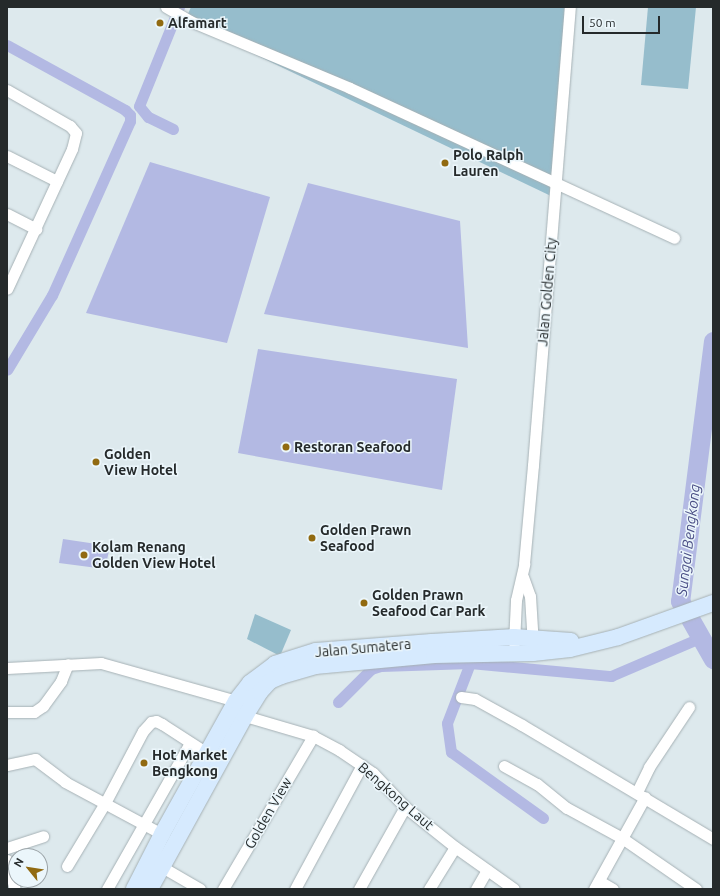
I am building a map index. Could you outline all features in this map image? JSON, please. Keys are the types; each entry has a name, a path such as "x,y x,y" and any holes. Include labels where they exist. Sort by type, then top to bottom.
{"main road":[{"name":"Jalan Sumatera","path":"150,889 245,716 270,682 315,666 434,655 516,653 533,646 601,642 665,621 713,603"},
{"name":"Jalan Sumatera","path":"134,889 162,834 236,702 250,683 275,664 316,651 514,637 533,646"}],"street":[{"path":"166,7 182,16 350,88 674,238"},
{"name":"Jalan Golden City","path":"516,653 514,637 516,600 523,577 570,7"},
{"path":"7,90 70,126 76,133 75,142 36,229 8,284"},
{"path":"7,156 57,181"},
{"path":"7,214 36,229"},
{"name":"Jalan Golden City","path":"523,577 530,596 533,646"},
{"path":"7,668 101,663 236,702"},
{"path":"7,712 34,712 43,706 61,681 68,664"},
{"path":"460,697 476,699 641,795 713,839"},
{"path":"613,889 596,885 622,838 641,795 649,767 689,707"},
{"name":"Bengkong Laut","path":"245,716 313,736 362,765 405,807 455,847 514,889"},
{"path":"66,866 105,802 143,731 151,722 156,721 162,724 207,753"},
{"name":"Golden View","path":"223,889 313,736"},
{"path":"107,889 142,823 190,743"},
{"path":"7,765 35,759 65,782 105,802 162,834"},
{"path":"295,889 362,765"},
{"path":"504,766 537,784 567,808 622,838 696,889"},
{"path":"359,889 405,807"},
{"path":"7,848 44,836"},
{"path":"429,889 455,847"},
{"path":"7,860 15,889"},
{"path":"162,867 200,889"},
{"path":"476,889 486,870"}],"shaded area":[{"path":"191,7 567,7 551,196 185,21"},
{"path":"648,7 696,7 688,89 641,85"},
{"path":"150,162 270,197 227,343 86,313"},
{"path":"308,183 460,221 468,348 264,314"},
{"path":"258,349 457,379 442,490 238,453"},
{"name":"Kolam Renang Golden View Hotel","path":"63,539 110,546 105,569 59,563"},
{"path":"255,614 291,630 280,656 247,639"}],"waterway":[{"path":"173,129 148,117 139,106 179,7"},
{"path":"7,45 125,110 130,115 130,121 52,295 7,370"},
{"name":"Sungai Bengkong","path":"713,341 680,601 713,659"},
{"path":"543,818 451,752 447,723 470,663 611,676 702,637"},
{"path":"338,702 371,669 381,666 470,663"}],"place":[{"name":"Alfamart","path":"160,23"},
{"name":"Polo Ralph Lauren","path":"445,163"},
{"name":"Restoran Seafood","path":"286,447"},
{"name":"Golden View Hotel","path":"96,462"},
{"name":"Golden Prawn Seafood","path":"312,538"},
{"name":"Kolam Renang Golden View Hotel","path":"84,555"},
{"name":"Golden Prawn Seafood Car Park","path":"364,603"},
{"name":"Hot Market Bengkong","path":"144,763"}]}
